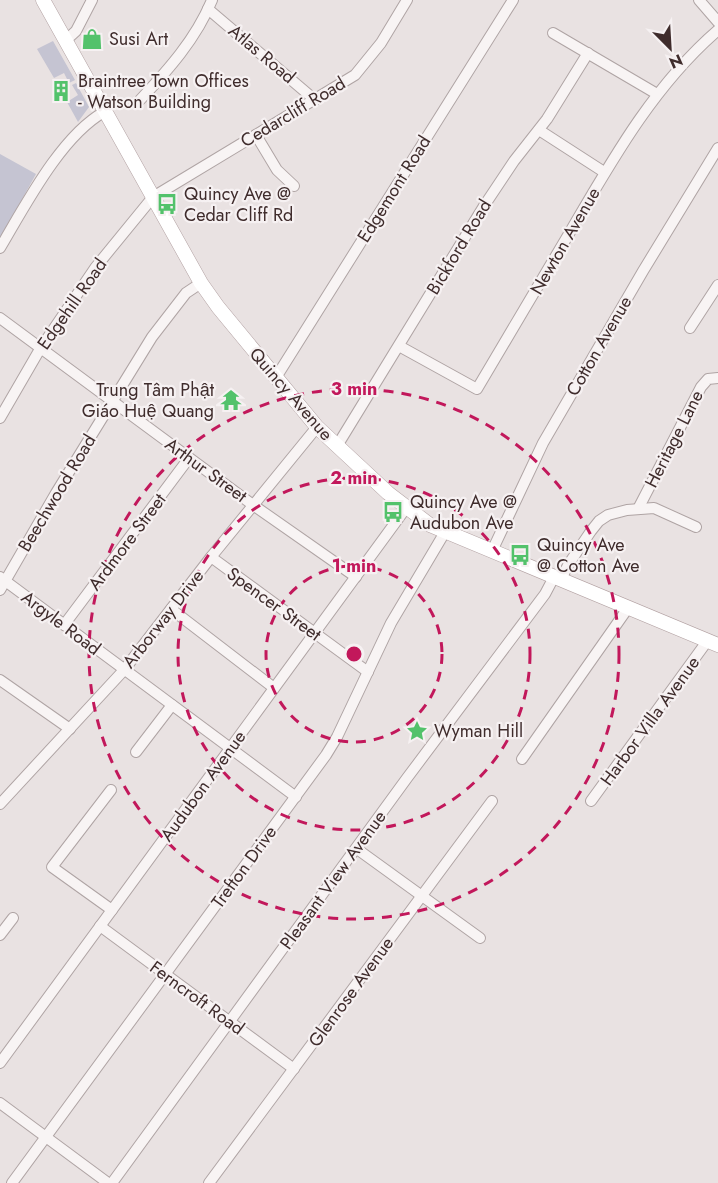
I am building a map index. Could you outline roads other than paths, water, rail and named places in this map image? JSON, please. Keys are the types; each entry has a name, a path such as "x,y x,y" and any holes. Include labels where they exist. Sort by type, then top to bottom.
{"main road":[{"name":"Quincy Avenue","path":"43,0 201,283 275,379 317,427 406,508 425,522 713,642"}],"street":[{"path":"65,40 76,31 92,0"},
{"name":"Cedarcliff Road","path":"153,197 343,84 366,63 407,0"},
{"name":"Edgemont Road","path":"275,379 513,0"},
{"path":"699,0 718,22"},
{"path":"140,100 171,67 210,4"},
{"name":"Atlas Road","path":"210,4 315,100"},
{"name":"Newton Avenue","path":"399,346 477,389 604,172 657,94 687,59 718,30"},
{"path":"554,33 657,94"},
{"name":"Bickford Road","path":"337,446 484,206 514,161 539,130 588,53"},
{"path":"0,248 42,178 85,125 104,112"},
{"path":"539,130 604,172"},
{"path":"256,135 277,170 294,186"},
{"name":"Cotton Avenue","path":"492,551 543,443 718,148"},
{"name":"Edgehill Road","path":"0,418 40,349 95,268 153,197"},
{"name":"Beechwood Road","path":"2,583 152,337 186,293 201,283"},
{"path":"690,328 718,285"},
{"name":"Arthur Street","path":"0,318 253,505 356,577"},
{"name":"Heritage Lane","path":"638,509 701,387 708,380 718,378"},
{"name":"Arborway Drive","path":"0,804 124,670 210,557 317,427"},
{"name":"Ardmore Street","path":"64,625 189,458"},
{"name":"Audubon Avenue","path":"0,1063 406,508"},
{"path":"638,509 654,508 696,526"},
{"name":"Pleasant View Avenue","path":"110,1183 599,521 615,513 638,509"},
{"name":"Trefton Drive","path":"12,1183 334,744 395,615 445,532"},
{"name":"Spencer Street","path":"210,557 368,672"},
{"name":"Argyle Road","path":"2,583 64,625 296,797"},
{"path":"522,759 628,608"},
{"path":"171,609 274,688"},
{"name":"Harbor Villa Avenue","path":"591,801 713,642"},
{"path":"0,680 70,729"},
{"path":"136,752 172,705"},
{"path":"111,790 52,867 112,910"},
{"name":"Glenrose Avenue","path":"209,1183 492,801"},
{"path":"357,849 480,938"},
{"path":"0,935 12,918"},
{"name":"Ferncroft Road","path":"100,926 294,1069"},
{"path":"0,1103 110,1183"}],"place":[{"name":"Susi Art","path":"92,39"},
{"name":"Braintree Town Offices - Watson Building","path":"61,91"},
{"name":"Quincy Ave @ Cedar Cliff Rd","path":"167,204"},
{"name":"Trung Tâm Phật Giáo Huệ Quang","path":"231,400"},
{"name":"Quincy Ave @ Audubon Ave","path":"393,512"},
{"name":"Quincy Ave @ Cotton Ave","path":"520,555"},
{"name":"Wyman Hill","path":"417,731"}]}
